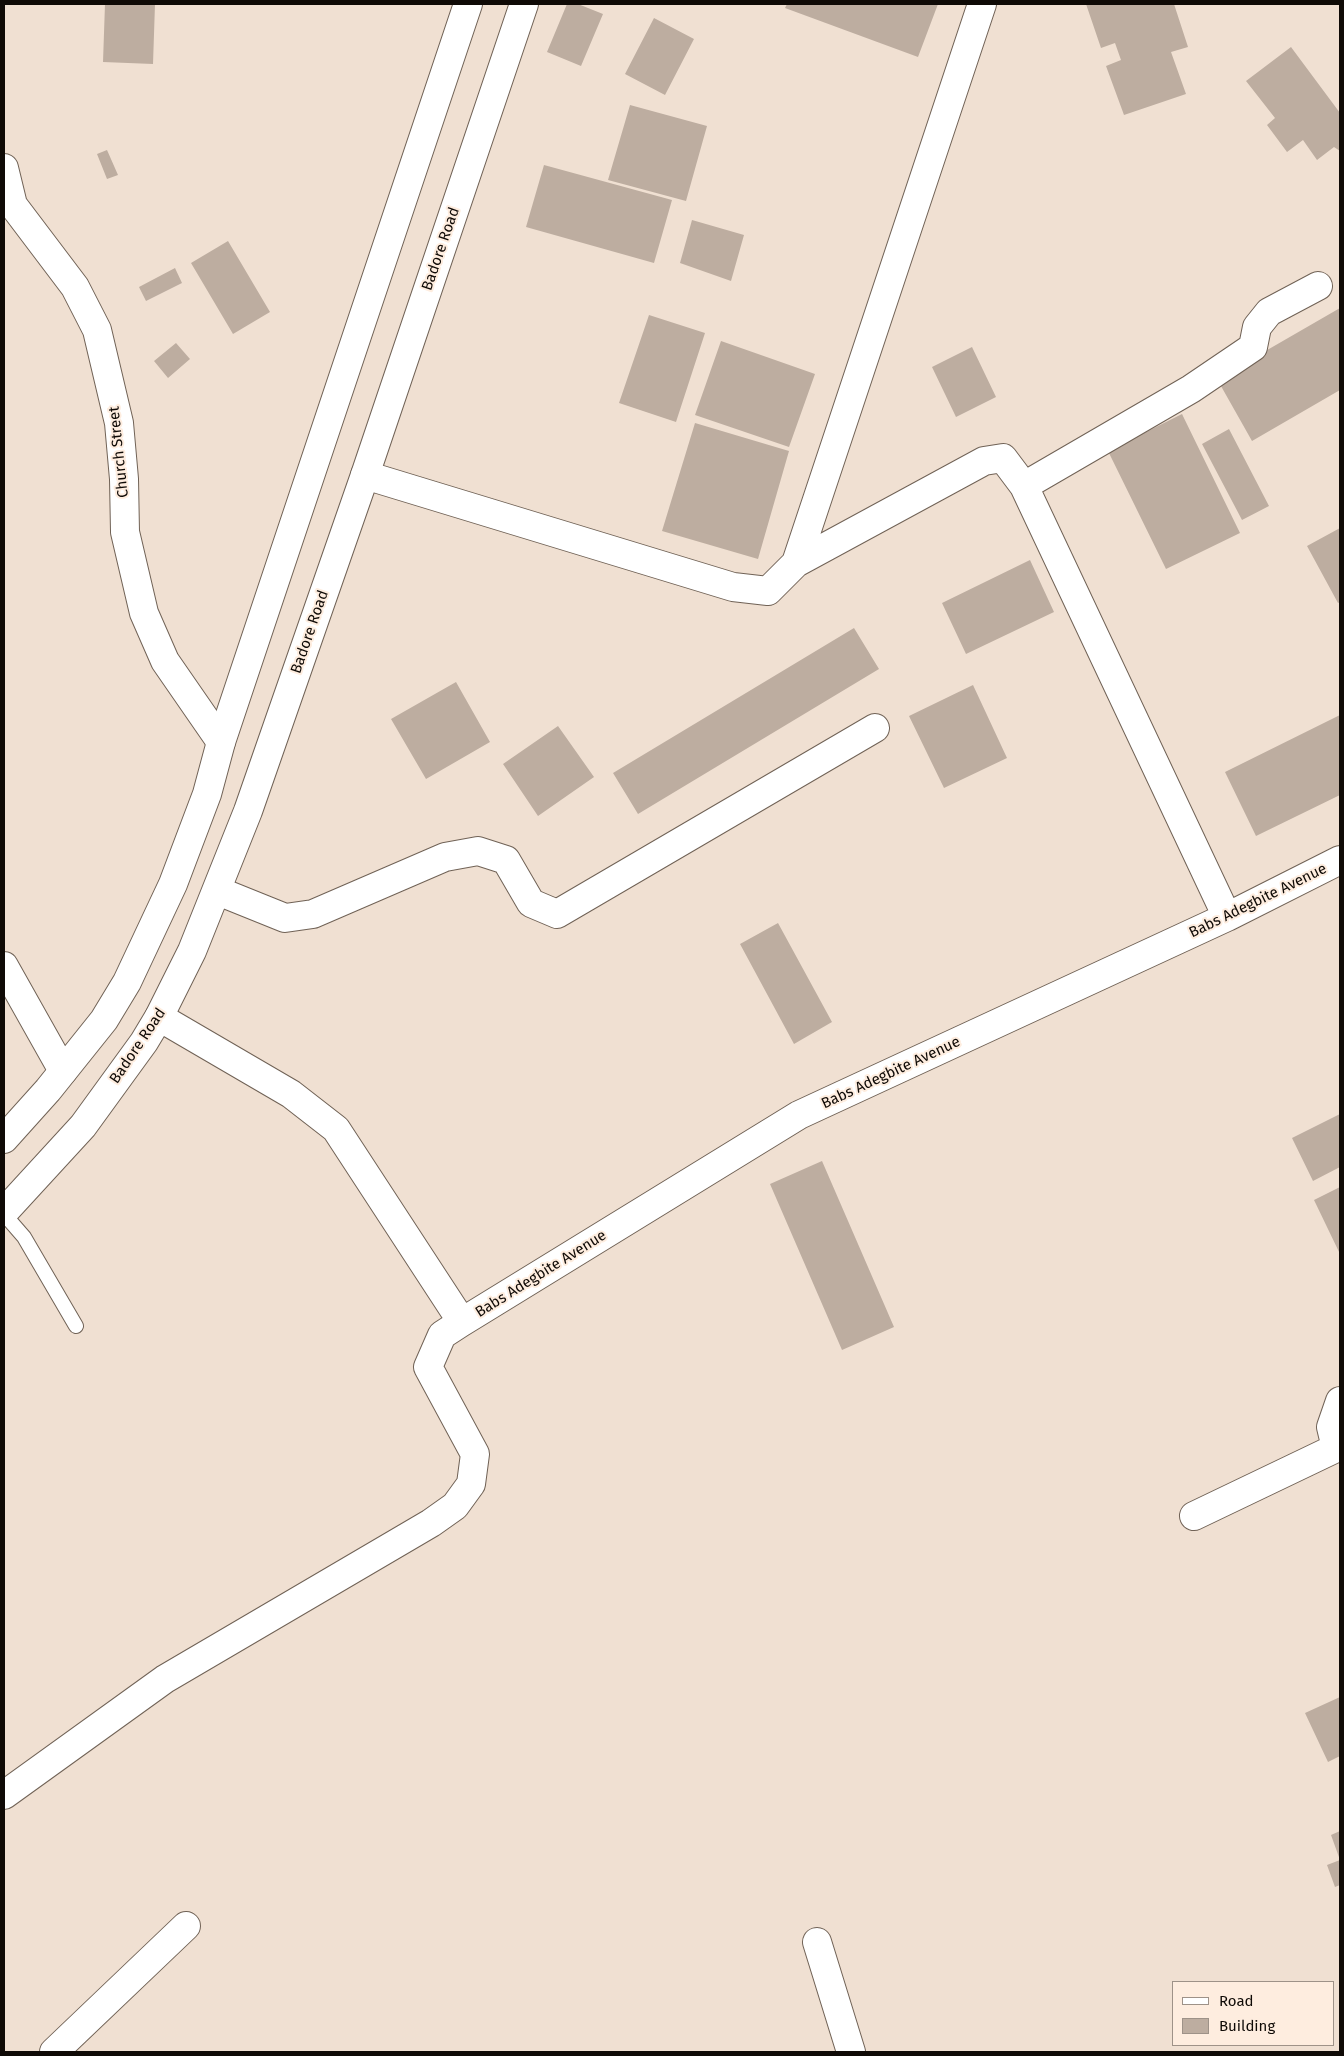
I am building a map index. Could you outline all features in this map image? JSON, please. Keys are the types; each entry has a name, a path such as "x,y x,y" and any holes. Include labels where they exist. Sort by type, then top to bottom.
{"street":[{"path":"4,1139 104,1020 127,982 173,884 207,794 221,742 468,4"},
{"name":"Badore Road","path":"4,1213 83,1126 160,1018 218,891 365,475 524,4"},
{"path":"796,563 982,4"},
{"name":"Church Street","path":"4,168 8,206 74,287 97,330 119,423 124,479 125,532 144,614 165,661 221,742"},
{"path":"1024,486 1199,384 1253,347 1257,326 1269,312 1318,286"},
{"path":"365,475 733,587 768,591 796,563 984,461 1003,458 1024,486 1227,917"},
{"path":"218,891 285,918 313,914 444,857 478,851 506,860 531,903 557,914 875,728"},
{"name":"Babs Adegbite Avenue","path":"4,1795 173,1674 431,1523 455,1506 471,1484 475,1454 428,1367 442,1336 462,1322 799,1115 1227,917 1340,860"},
{"path":"4,966 63,1071"},
{"path":"160,1018 291,1094 336,1129 462,1322"},
{"path":"1194,1516 1338,1453 1332,1427 1340,1401"},
{"path":"54,2052 186,1926"},
{"path":"817,1942 851,2052"}],"lane":[{"path":"4,1213 24,1238 76,1326"}],"building":[{"path":"105,4 155,4 153,64 103,62"},
{"path":"567,4 578,4 603,14 581,66 547,52"},
{"path":"787,4 938,4 918,57 785,8"},
{"path":"1086,4 1174,4 1188,47 1171,52 1186,94 1124,115 1106,66 1121,60 1115,43 1101,48"},
{"path":"654,18 694,39 665,95 625,74"},
{"path":"1291,47 1340,113 1340,151 1334,147 1317,160 1303,140 1287,152 1267,125 1275,118 1246,81"},
{"path":"630,105 707,126 686,201 608,180"},
{"path":"107,150 118,175 107,179 97,154"},
{"path":"544,165 672,200 654,263 526,227"},
{"path":"692,220 744,235 731,281 680,263"},
{"path":"228,241 270,312 233,334 191,263"},
{"path":"175,268 182,283 146,301 139,287"},
{"path":"1340,308 1340,390 1252,441 1217,379"},
{"path":"649,315 705,333 676,422 619,403"},
{"path":"721,341 815,374 789,447 695,415"},
{"path":"176,343 190,359 168,378 154,361"},
{"path":"972,347 996,397 956,417 932,367"},
{"path":"1182,414 1240,533 1166,569 1108,451"},
{"path":"695,423 789,451 758,559 662,531"},
{"path":"1229,429 1269,506 1242,520 1202,444"},
{"path":"1340,528 1340,602 1338,603 1307,546"},
{"path":"1030,560 1054,612 966,654 942,603"},
{"path":"854,628 879,669 638,814 613,773"},
{"path":"456,682 490,742 426,779 391,719"},
{"path":"973,685 1007,758 944,788 909,716"},
{"path":"1340,715 1340,795 1256,836 1225,772"},
{"path":"558,726 594,777 538,816 503,764"},
{"path":"778,923 832,1022 794,1044 740,944"},
{"path":"1340,1114 1340,1167 1313,1181 1292,1138"},
{"path":"822,1161 894,1327 842,1350 770,1184"},
{"path":"1340,1187 1340,1254 1314,1200"},
{"path":"1340,1697 1340,1756 1328,1762 1305,1713"},
{"path":"1340,1831 1340,1860 1331,1835"},
{"path":"1340,1860 1340,1885 1335,1887 1327,1865"}]}
